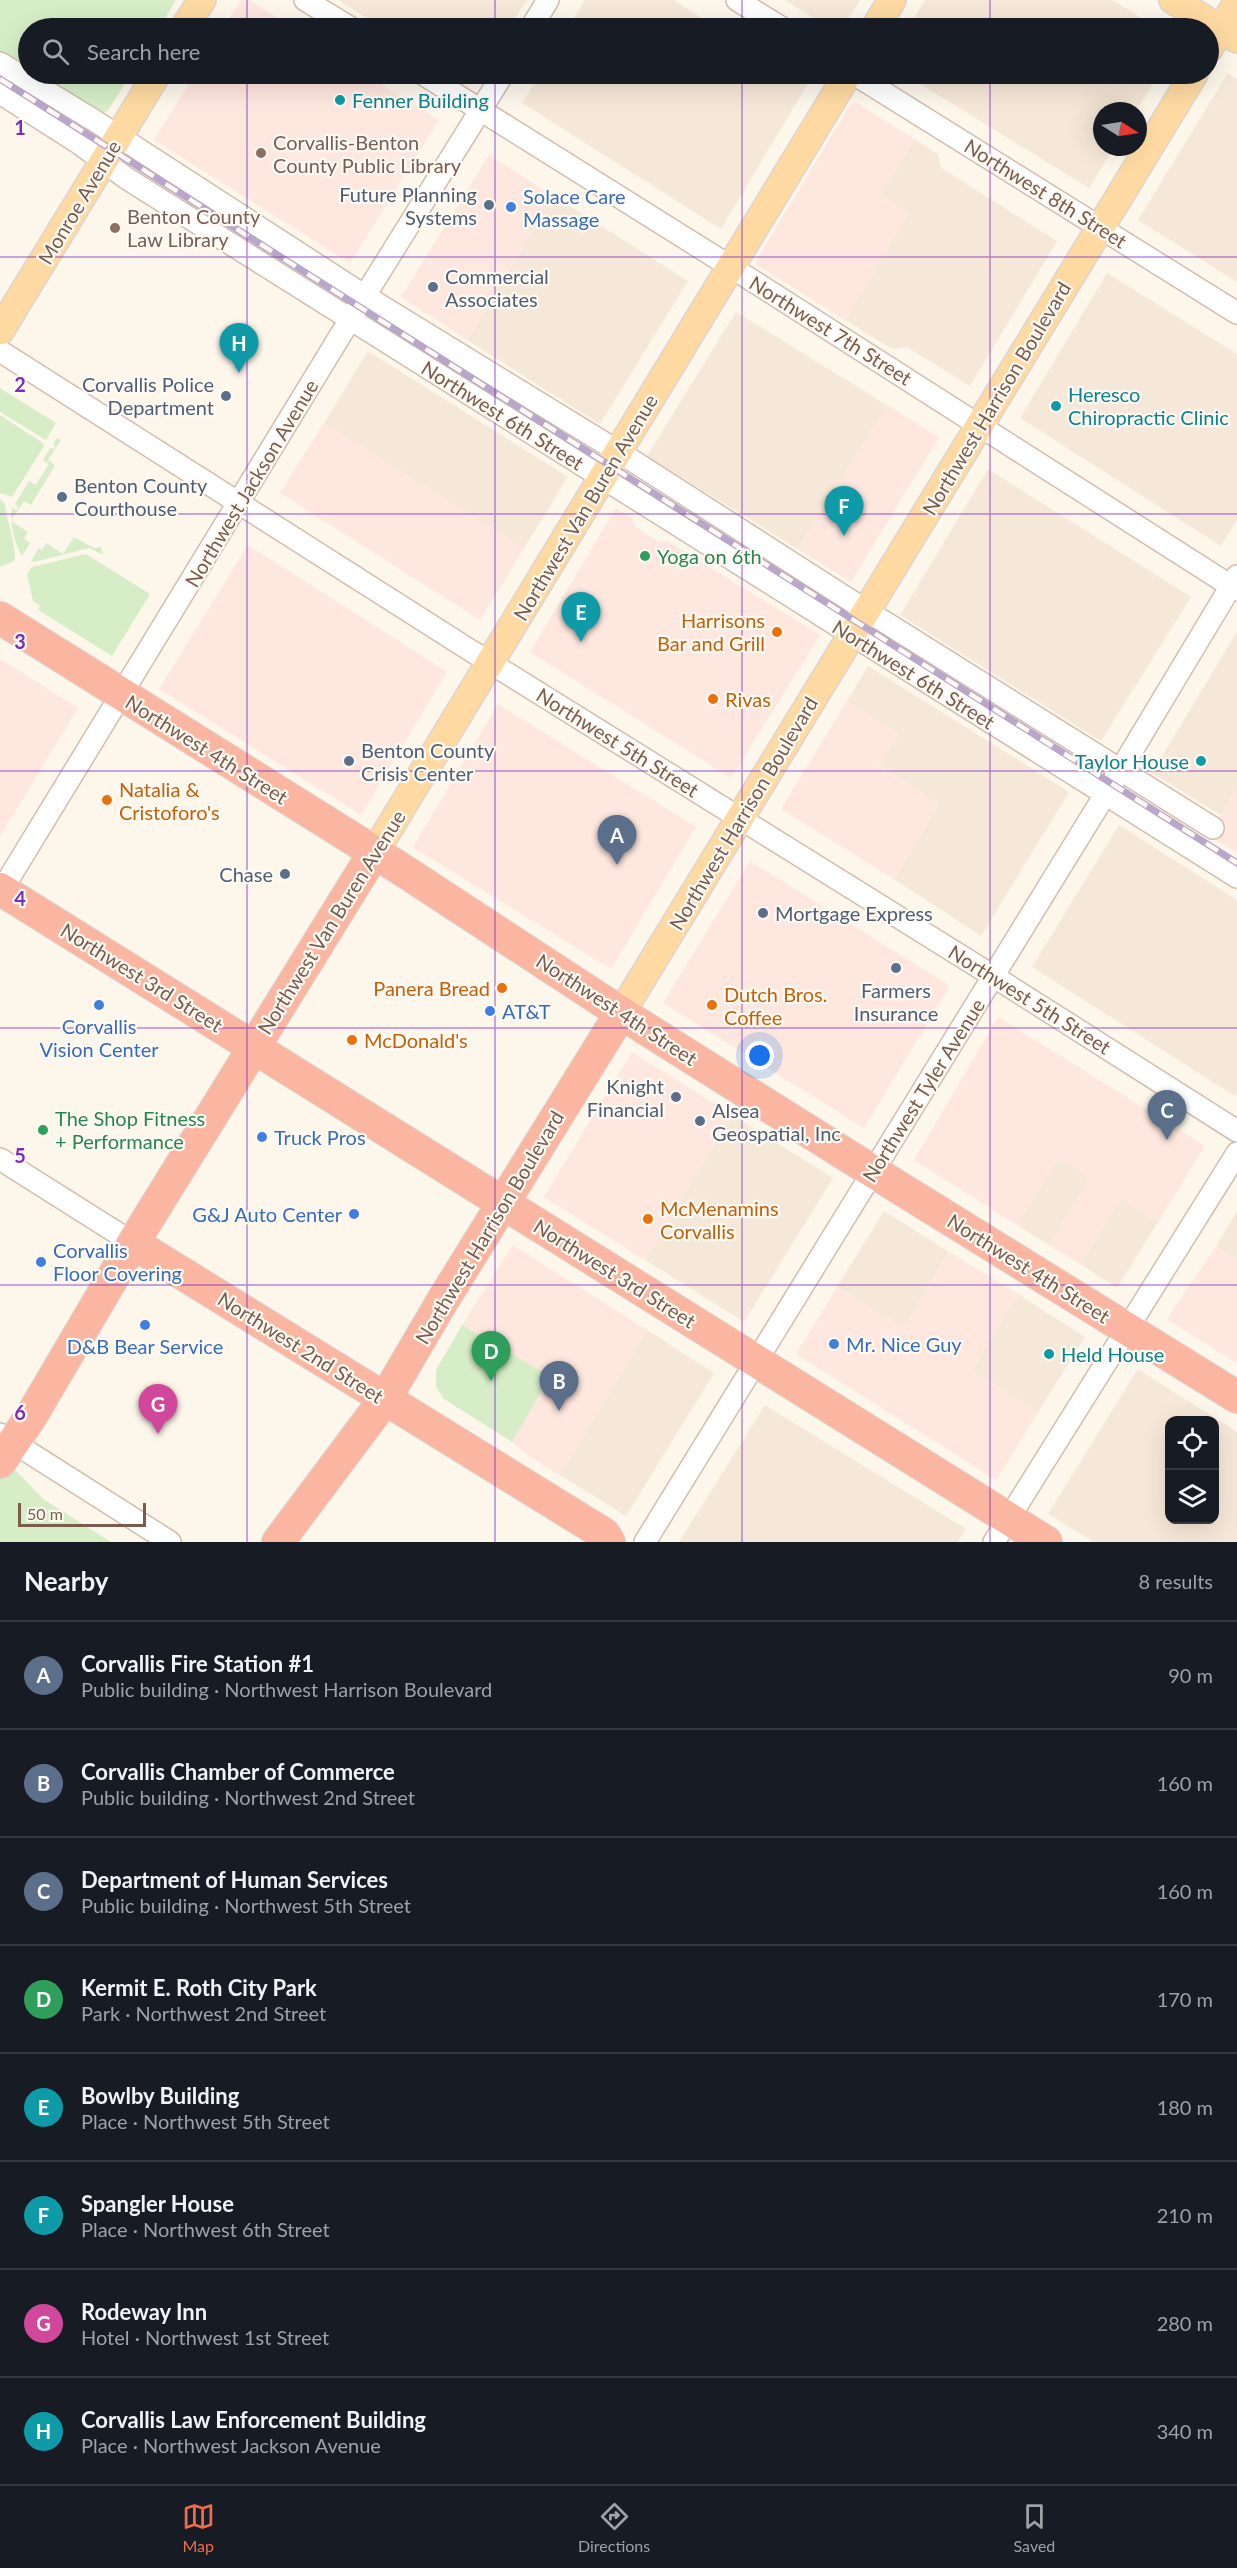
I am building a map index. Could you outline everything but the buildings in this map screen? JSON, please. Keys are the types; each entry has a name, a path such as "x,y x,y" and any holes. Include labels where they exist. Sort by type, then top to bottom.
{"highway":[{"name":"Northwest 4th Street","path":"0,618 374,853 621,1013 1237,1397"},
{"name":"Northwest Van Buren Avenue","path":"4,1446 78,1341 133,1243 374,853"},
{"name":"Northwest 3rd Street","path":"1,891 757,1360 1001,1530 1047,1542"},
{"name":"Northwest Harrison Boulevard","path":"278,1542 385,1399 502,1203 621,1013"},
{"name":"Northwest 2nd Street","path":"133,1243 614,1539"}],"main road":[{"path":"190,18 202,0"},
{"path":"881,18 892,0"},
{"path":"1173,0 1196,18"},
{"path":"1222,39 1237,3"},
{"name":"Monroe Avenue","path":"0,331 151,84"},
{"name":"Northwest Van Buren Avenue","path":"374,853 842,84"},
{"name":"Northwest Harrison Boulevard","path":"621,1013 1188,84"}],"street":[{"path":"305,0 335,18"},
{"path":"537,18 548,0"},
{"path":"737,0 766,18"},
{"name":"Northwest 6th Street","path":"0,63 18,74"},
{"name":"Northwest 6th Street","path":"34,84 365,296 619,452 866,611 1213,828"},
{"name":"Northwest 7th Street","path":"439,84 1235,584"},
{"name":"Northwest Jackson Avenue","path":"1,891 497,84"},
{"name":"Northwest 8th Street","path":"870,84 1237,313"},
{"name":"Northwest 6th Street","path":"0,93 80,144 104,163 1237,878"},
{"name":"Northwest 5th Street","path":"0,351 491,663 1237,1131"},
{"name":"Northwest Tyler Avenue","path":"645,1542 1235,584"},
{"path":"1001,1530 1237,1153"},
{"name":"Northwest 2nd Street","path":"0,1160 133,1243"},
{"path":"4,1446 171,1542"}],"shaded area":[{"path":"241,0 249,0 278,18 229,18"},
{"path":"338,0 527,0 515,18 367,18"},
{"path":"585,0 673,0 702,18 574,18"},
{"path":"785,0 860,0 849,18 813,18"},
{"path":"925,0 1112,0 1142,18 914,18"},
{"path":"1228,73 1237,79 1237,282 1138,220"},
{"path":"189,84 381,84 439,120 350,263 154,140"},
{"path":"534,84 807,85 721,229 522,103"},
{"path":"920,84 1153,84 1142,102 1093,102 1093,156 1109,156 1089,188"},
{"path":"857,103 914,139 881,195 910,212 845,320 757,265 756,261 850,105"},
{"path":"914,139 938,154 941,168 1057,241 970,386 907,347 892,349 845,320 909,213 881,195"},
{"path":"489,155 554,196 467,340 401,297"},
{"path":"554,196 688,281 600,424 467,340"},
{"path":"1107,273 1237,354 1237,520 1221,546 1020,418"},
{"path":"736,312 887,405 798,549 647,456"},
{"path":"368,351 568,477 524,548 324,423"},
{"path":"887,405 939,437 851,582 798,549"},
{"path":"324,423 524,548 480,620 280,493"},
{"path":"988,469 1191,597 1101,741 900,615"},
{"path":"616,508 632,518 635,527 659,542 667,541 820,635 731,778 530,652"},
{"path":"248,545 447,672 361,815 159,689"},
{"path":"1237,632 1237,788 1221,815 1152,773"},
{"path":"0,659 78,708 0,836"},
{"path":"868,666 1069,792 981,936 894,879 939,804 879,766 899,734 847,701"},
{"path":"847,701 899,734 879,767 939,804 894,879 781,809"},
{"path":"498,704 696,827 611,969 413,847"},
{"path":"1237,788 1237,853 1209,836"},
{"path":"1119,825 1237,900 1237,1093 1235,1096 1032,967"},
{"path":"750,861 950,986 864,1128 663,1003"},
{"path":"998,1017 1205,1146 1158,1222 1121,1199 1080,1264 1049,1245 1090,1178 1059,1159 1017,1225 914,1160"},
{"path":"632,1052 732,1115 645,1260 544,1197"},
{"path":"732,1115 833,1178 744,1322 645,1260"},
{"path":"1059,1158 1090,1178 1049,1245 1017,1225"},
{"path":"1121,1199 1158,1222 1117,1288 1080,1264"},
{"path":"884,1211 949,1252 904,1328 837,1287"},
{"path":"1237,1211 1237,1259 1216,1247"},
{"path":"513,1245 647,1330 560,1475 527,1455 512,1442 549,1376 462,1325"},
{"path":"1216,1247 1237,1259 1237,1363 1168,1320 1171,1312"},
{"path":"949,1252 1018,1294 972,1370 1038,1412 996,1480 796,1354 837,1287 904,1328"},
{"path":"1018,1294 1085,1337 1038,1412 972,1370"},
{"path":"647,1330 714,1373 626,1516 560,1475"},
{"path":"1138,1369 1212,1416 1165,1416 1165,1524 1219,1524 1219,1421 1237,1432 1237,1542 1094,1542 1048,1514"},
{"path":"765,1405 966,1529 958,1542 679,1542"}],"green space":[{"path":"0,0 176,0 165,18 18,18 18,65 0,53"},
{"path":"49,84 125,84 109,109 101,115"},
{"path":"0,388 56,423 46,440 0,412"},
{"path":"0,415 43,443 44,446 12,497 0,493"},
{"path":"57,438 61,440 48,460 55,465 31,505 24,501 11,520 12,508 17,510 18,507 15,504 29,481 36,485 49,464 43,460 50,448 54,449 53,444"},
{"path":"0,499 5,504 15,556 14,561 0,567"},
{"path":"12,521 28,532 24,539 30,543 22,556 15,539"},
{"path":"74,537 94,548 101,547 103,555 89,548 34,562 31,561 39,548 42,550 46,543 63,554"},
{"path":"86,554 150,594 112,656 38,610 40,606 33,601 27,574 32,567"},
{"path":"462,1325 550,1376 512,1442 444,1399 436,1387 436,1370"},
{"path":"0,1454 43,1499 111,1542 0,1542"}],"railway":[{"path":"0,79 1237,863"}],"place":[{"name":"Fenner Building","path":"340,100"},
{"name":"Corvallis-Benton County Public Library","path":"261,153"},
{"name":"Future Planning Systems","path":"489,205"},
{"name":"Solace Care Massage","path":"511,207"},
{"name":"Benton County Law Library","path":"115,228"},
{"name":"Commercial Associates","path":"433,287"},
{"name":"Corvallis Law Enforcement Building","path":"239,373"},
{"name":"Corvallis Police Department","path":"226,396"},
{"name":"Heresco Chiropractic Clinic","path":"1056,406"},
{"name":"Benton County Courthouse","path":"62,497"},
{"name":"Spangler House","path":"844,536"},
{"name":"Yoga on 6th","path":"645,556"},
{"name":"Harrisons Bar and Grill","path":"777,632"},
{"name":"Bowlby Building","path":"581,642"},
{"name":"Rivas","path":"713,699"},
{"name":"Benton County Crisis Center","path":"349,761"},
{"name":"Taylor House","path":"1201,761"},
{"name":"Natalia & Cristoforo's","path":"107,800"},
{"name":"Corvallis Fire Station #1","path":"617,865"},
{"name":"Chase","path":"285,874"},
{"name":"Mortgage Express","path":"763,913"},
{"name":"Farmers Insurance","path":"896,968"},
{"name":"Panera Bread","path":"502,988"},
{"name":"Corvallis Vision Center","path":"99,1005"},
{"name":"Dutch Bros. Coffee","path":"712,1005"},
{"name":"AT&T","path":"490,1011"},
{"name":"McDonald's","path":"352,1040"},
{"name":"Knight Financial","path":"676,1097"},
{"name":"Alsea Geospatial, Inc","path":"700,1121"},
{"name":"The Shop Fitness + Performance","path":"43,1130"},
{"name":"Truck Pros","path":"262,1137"},
{"name":"Department of Human Services","path":"1167,1140"},
{"name":"G&J Auto Center","path":"354,1214"},
{"name":"McMenamins Corvallis","path":"648,1219"},
{"name":"Corvallis Floor Covering","path":"41,1262"},
{"name":"D&B Bear Service","path":"145,1325"},
{"name":"Mr. Nice Guy","path":"834,1344"},
{"name":"Held House","path":"1049,1354"},
{"name":"Kermit E. Roth City Park","path":"491,1381"},
{"name":"Corvallis Chamber of Commerce","path":"559,1411"},
{"name":"Rodeway Inn","path":"158,1434"}]}
